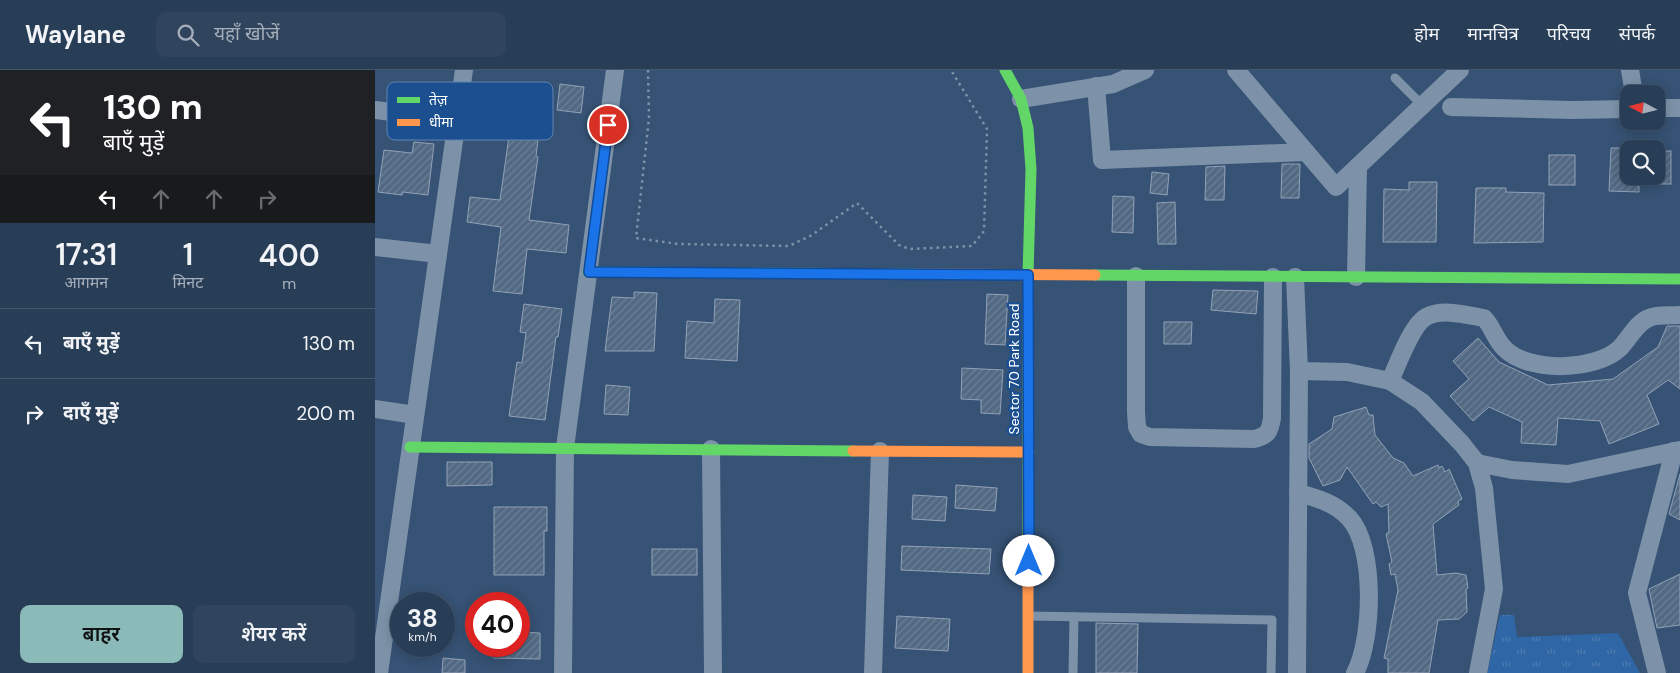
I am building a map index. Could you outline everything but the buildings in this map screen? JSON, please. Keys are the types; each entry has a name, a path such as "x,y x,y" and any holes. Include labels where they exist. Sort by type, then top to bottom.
{"street":[{"path":"563,673 565,448 615,70"},
{"name":"Sector 70 Park Road","path":"1005,70 1021,99 1028,128 1031,169 1028,275 1028,673"},
{"path":"1021,99 1113,84 1124,74 1145,70"},
{"path":"1236,70 1336,187 1460,70"},
{"path":"1631,70 1633,85"},
{"path":"1096,86 1103,160 1306,152"},
{"path":"1451,107 1620,109"},
{"path":"1665,108 1680,108"},
{"path":"379,673 382,594 410,447 454,140"},
{"path":"1355,277 1358,166"},
{"path":"375,247 438,254"},
{"path":"589,272 1680,279"},
{"path":"1136,276 1137,427 1141,434 1150,437 1254,439 1264,436 1270,431 1272,418 1273,277"},
{"path":"1295,277 1299,371 1297,673"},
{"path":"1390,381 1418,323 1426,316 1442,313 1484,318 1492,326 1495,337 1504,349 1517,358 1548,366 1597,361 1619,349 1645,320 1651,317 1680,316"},
{"path":"1299,371 1347,372 1390,381 1422,402 1462,444 1477,464 1485,488 1494,589 1478,673"},
{"path":"375,409 415,415"},
{"path":"410,447 1029,452"},
{"path":"711,450 713,673"},
{"path":"873,673 879,451"},
{"path":"1477,464 1512,470 1569,474 1677,451 1637,593 1657,673"},
{"path":"1298,493 1337,507 1351,519 1360,536 1369,583 1369,612 1365,646 1355,673"}],"lane":[{"path":"1395,78 1423,106"},
{"path":"1028,616 1272,620 1271,673"},
{"path":"1073,673 1074,617"}],"path":[{"path":"648,70 649,118 636,238 678,244 789,246 812,235 857,203 899,245 909,249 972,246 983,231 987,129 951,70"}],"green space":[{"path":"1500,615 1514,615 1517,637 1618,633 1640,673 1487,673"}],"traffic: fast":[{"path":"1005,70 1021,99 1028,128 1031,169 1028,275 1028,570"},
{"path":"588,272 917,274"},
{"path":"1095,275 1680,279"},
{"path":"410,447 853,451"}],"traffic: slow":[{"path":"917,274 1095,275"},
{"path":"853,451 1029,452"},
{"path":"1028,570 1028,673"}],"route":[{"path":"608,125 589,272 1028,275 1029,561"}]}
